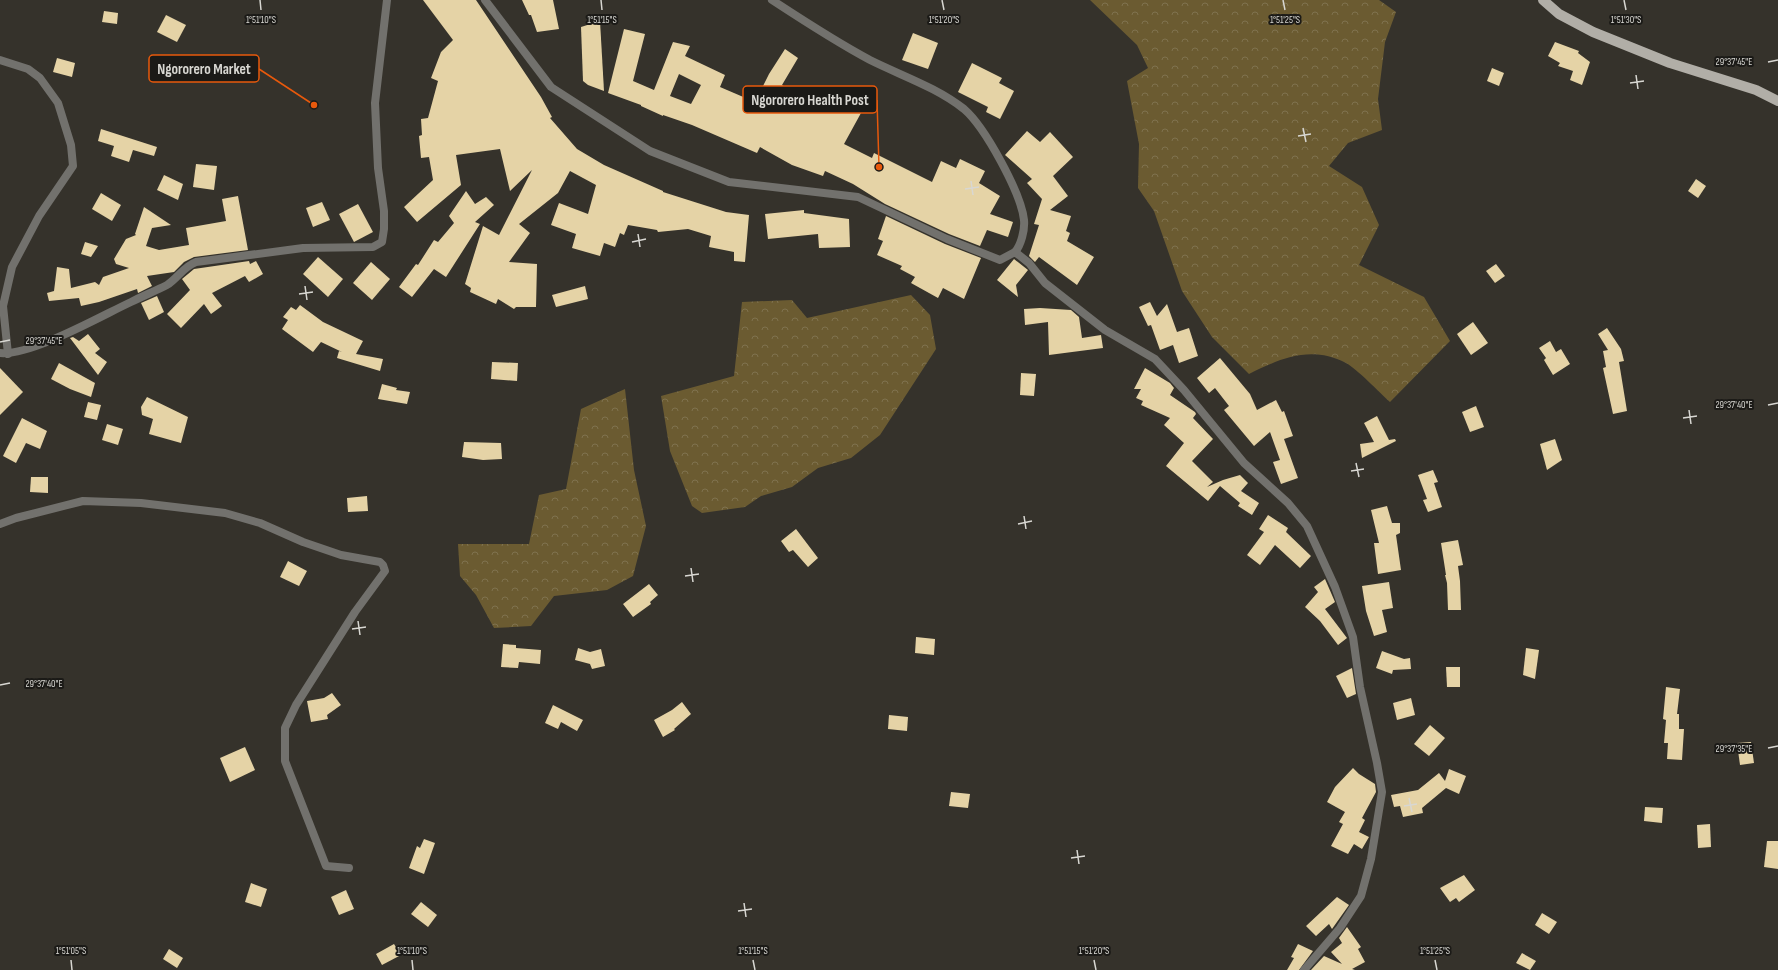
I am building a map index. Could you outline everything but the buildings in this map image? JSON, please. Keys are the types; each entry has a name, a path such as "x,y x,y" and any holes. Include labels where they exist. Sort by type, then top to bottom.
{"main road":[{"path":"1543,0 1559,14 1593,32 1670,63 1756,90 1778,101"}],"street":[{"path":"0,60 28,69 40,78 58,103 71,145 73,166 39,216 12,266 3,306 4,353 38,345 153,292 169,283 187,266 196,262 303,248 373,247 382,242 384,211 378,168 375,103 387,0"},
{"path":"485,0 551,87 650,151 729,182 858,197 947,239 1000,260 1015,252 1019,246 1024,221 1017,195 993,146 965,110 923,83 872,60 825,35 772,0"},
{"path":"1015,252 1029,263 1045,283 1105,330 1155,359 1184,390 1244,463 1288,503 1307,526 1335,587 1353,637 1360,686 1378,763 1382,792 1371,859 1361,896 1340,928 1304,970"},
{"path":"0,524 16,518 83,501 141,503 225,513 260,523 303,542 341,555 384,564 385,571 355,612 316,673 296,705 285,728 285,761 326,866 349,868"}],"green space":[{"path":"1090,0 1379,0 1396,12 1385,42 1378,99 1382,130 1348,143 1329,166 1362,187 1379,225 1359,265 1424,297 1450,341 1390,402 1351,366 1333,358 1321,355 1308,354 1296,356 1273,363 1249,374 1212,337 1182,291 1154,211 1138,188 1139,144 1127,81 1148,68 1137,45"},
{"path":"911,295 930,315 936,349 880,435 851,458 818,468 792,487 761,496 745,507 702,513 692,506 670,451 661,396 734,376 742,302 792,300 807,318"},
{"path":"625,389 634,470 646,526 633,576 607,590 554,596 531,626 494,628 476,595 460,576 458,544 529,544 539,495 566,489 581,409"}],"place":[{"name":"Ngororero Market","path":"314,105"},
{"name":"Ngororero Health Post","path":"879,167"}]}
